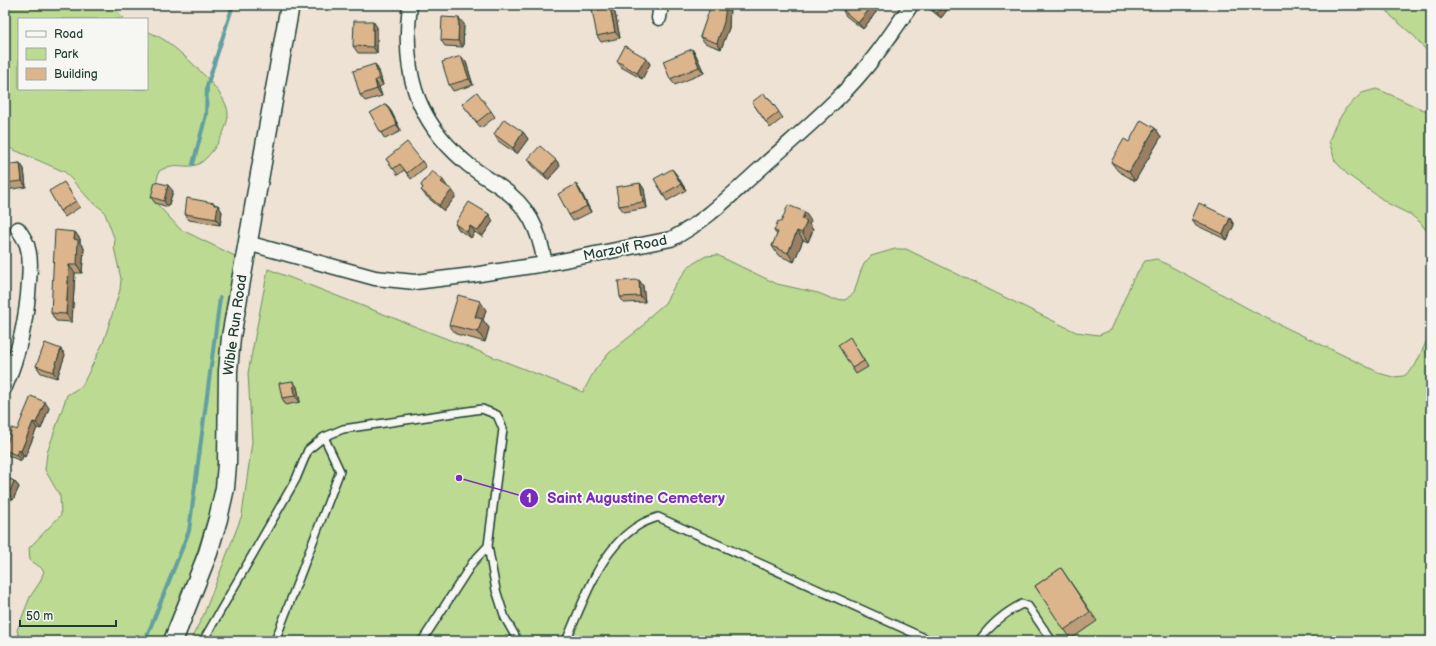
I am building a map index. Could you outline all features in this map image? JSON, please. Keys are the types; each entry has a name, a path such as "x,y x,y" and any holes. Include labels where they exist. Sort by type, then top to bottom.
{"street":[{"name":"Wible Run Road","path":"174,641 208,553 225,488 227,464 228,371 232,330 290,5"},
{"path":"410,5 407,44 409,64 414,89 423,109 432,126 447,145 478,173 513,197 524,209 537,230 542,245 545,264"},
{"name":"Marzolf Road","path":"247,243 375,278 415,282 545,264 671,239 689,230 712,212 839,98 885,44 911,5"},
{"path":"5,387 20,346 28,305 30,258 27,244 18,229"}],"lane":[{"path":"203,641 296,479 308,450 324,437 343,429 482,409 497,415 503,429 488,546 496,590 505,618 518,641"},
{"path":"275,641 340,471 324,437"},
{"path":"566,641 599,567 611,550 641,524 658,517 931,641"},
{"path":"422,641 473,562 488,546"},
{"path":"979,641 987,629 1008,611 1022,604 1028,606 1052,641"}],"green space":[{"path":"5,5 111,5 123,18 18,18 18,90 148,90 148,32 166,41 193,64 213,85 221,95 226,105 228,114 226,126 220,140 212,152 199,164 191,166 171,166 159,171 154,193 157,204 180,229 235,256 219,371 217,489 193,565 165,641 22,641 19,637 17,630 30,597 40,582 44,571 30,560 29,548 61,515 60,496 45,470 47,453 67,395 82,386 103,343 120,290 121,279 114,247 115,240 104,211 89,199 65,172 5,146"},
{"path":"1383,5 1431,5 1431,56 1414,36 1391,16"},
{"path":"1376,89 1431,112 1431,237 1420,222 1411,215 1389,204 1348,175 1335,161 1329,141 1335,126 1346,108 1362,93"},
{"path":"895,249 906,249 1076,332 1099,335 1111,330 1133,279 1145,261 1157,259 1262,316 1382,374 1393,377 1404,376 1415,366 1427,340 1431,315 1431,641 190,641 204,614 242,515 252,442 248,373 268,269 583,392 595,370 609,353 642,327 650,316 665,303 675,285 689,266 706,256 717,255 777,284 818,293 833,299 845,300 854,293 864,264 871,256"}],"building":[{"path":"711,5 726,5 724,22 717,43 700,37"},
{"path":"845,5 873,5 858,23 842,9"},
{"path":"927,5 943,5 937,13"},
{"path":"610,7 615,32 597,36 592,10"},
{"path":"442,17 459,18 458,41 441,40"},
{"path":"354,21 373,21 373,47 353,46"},
{"path":"625,46 646,58 637,73 617,61"},
{"path":"692,49 699,67 670,79 663,61"},
{"path":"461,56 469,79 449,85 442,62"},
{"path":"375,64 379,79 375,80 377,89 360,95 353,71"},
{"path":"477,92 491,111 477,122 462,104"},
{"path":"764,93 779,112 766,122 752,102"},
{"path":"386,104 397,125 381,133 370,113"},
{"path":"504,119 523,132 513,148 494,134"},
{"path":"1141,120 1155,128 1129,172 1111,162 1124,139 1129,142"},
{"path":"407,142 422,161 407,173 400,164 393,169 386,159"},
{"path":"540,146 556,160 544,174 528,159"},
{"path":"20,163 22,181 5,183 5,165"},
{"path":"672,169 681,184 663,194 654,179"},
{"path":"432,171 443,180 441,182 452,190 439,205 421,190 423,188 421,185"},
{"path":"64,182 76,201 60,211 49,191"},
{"path":"155,182 168,185 164,201 151,197"},
{"path":"640,183 643,202 619,206 616,187"},
{"path":"576,184 587,206 569,215 558,194"},
{"path":"187,198 218,205 216,219 185,214"},
{"path":"469,202 489,214 478,231 470,226 467,232 455,224"},
{"path":"1199,203 1230,218 1223,234 1192,219"},
{"path":"788,205 805,212 802,219 807,221 802,233 797,231 788,253 772,246 778,232 774,231 778,221 781,222"},
{"path":"55,230 75,232 74,239 78,240 77,265 69,265 66,314 51,313"},
{"path":"639,280 640,296 620,297 618,281"},
{"path":"458,295 480,301 475,317 482,319 478,332 449,325"},
{"path":"850,337 864,361 852,368 838,345"},
{"path":"45,343 61,349 53,372 36,366"},
{"path":"293,381 295,396 282,398 279,383"},
{"path":"31,396 45,402 36,423 33,422 21,451 18,450 16,455 5,449 12,428 17,430"},
{"path":"5,477 14,481 9,494 5,492"},
{"path":"1061,568 1090,612 1064,630 1035,586"},
{"path":"498,636 507,640 507,641 496,641"}],"waterway":[{"path":"193,164 206,115 207,86 233,5"},
{"path":"145,641 189,531 220,298"}],"place":[{"name":"Saint Augustine Cemetery","path":"459,478"}]}
